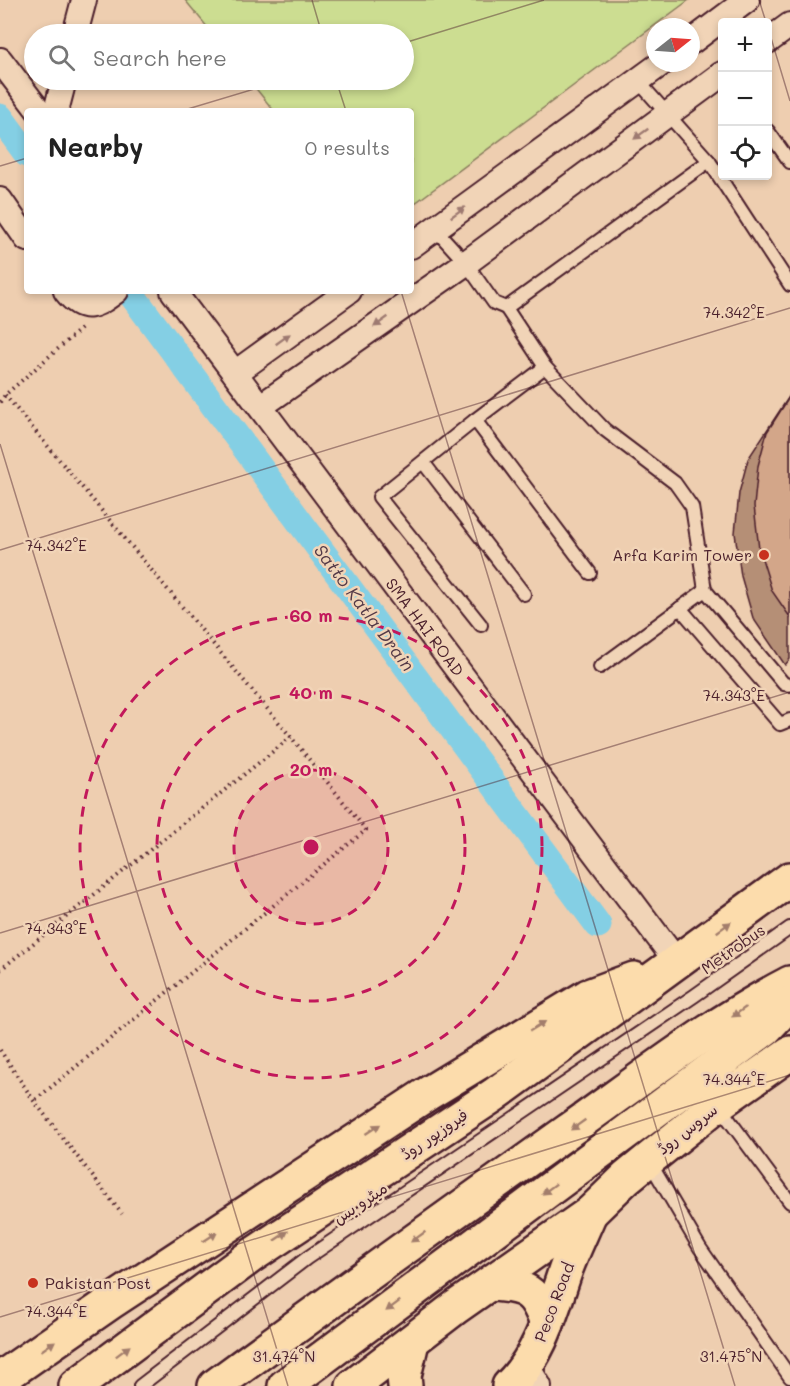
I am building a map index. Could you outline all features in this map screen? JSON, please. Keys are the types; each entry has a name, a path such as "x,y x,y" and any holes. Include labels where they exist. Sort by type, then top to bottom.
{"main road":[{"name":"فیروزپور روڈ","path":"76,1386 251,1256 494,1095 790,879"},
{"path":"2,1375 427,1094 588,996 677,962"},
{"path":"215,1386 369,1272 626,1091 749,1005 790,983"},
{"path":"285,1386 765,1029 790,1003"},
{"name":"سروس روڈ","path":"353,1386 456,1307 590,1213 648,1160 718,1104 790,1053"},
{"name":"Peco Road","path":"525,1379 590,1213"},
{"path":"491,1284 514,1285 527,1290 541,1305 547,1324"},
{"path":"405,1386 404,1376 412,1342"}],"street":[{"path":"78,24 84,0"},
{"path":"700,35 747,0"},
{"path":"772,38 790,25"},
{"path":"0,60 37,108"},
{"path":"414,244 650,72"},
{"path":"261,406 466,263 718,78"},
{"path":"57,108 61,90"},
{"path":"0,200 24,235"},
{"path":"68,294 74,301 85,306 108,298"},
{"name":"SMA HAI ROAD","path":"175,294 677,962"},
{"path":"235,373 345,294"}],"lane":[{"path":"638,81 709,161 790,285"},
{"path":"772,136 790,162"},
{"path":"506,308 709,161"},
{"path":"435,228 466,263 494,303 506,308 545,367 605,430 675,483 692,507 705,590 784,684 790,685"},
{"path":"481,626 379,497 545,367"},
{"path":"475,420 590,573"},
{"path":"423,462 524,594"},
{"path":"600,667 705,590"},
{"path":"680,608 780,724 790,720"},
{"name":"Metrobus","path":"694,996 790,928"},
{"name":"میٹرو بس","path":"141,1386 307,1258 694,996"},
{"path":"718,1104 790,1202"},
{"path":"648,1160 700,1248 790,1377"}],"path":[{"path":"0,402 5,395 96,316 108,298"},
{"path":"5,395 366,830 34,1101"},
{"path":"0,970 291,737"},
{"path":"0,1050 34,1101 122,1214"}],"green space":[{"path":"185,0 689,0 665,18 646,18 646,32 414,204 414,108 272,108 257,90 414,90 414,24 205,24"}],"building":[{"path":"790,396 790,617 772,591 759,549 754,506 758,466 767,432"}],"waterway":[{"name":"Satto Katla Drain","path":"0,117 24,150"},
{"name":"Satto Katla Drain","path":"131,294 598,925"}],"place":[{"name":"Arfa Karim Tower","path":"764,555"},
{"name":"Pakistan Post","path":"33,1283"}]}
